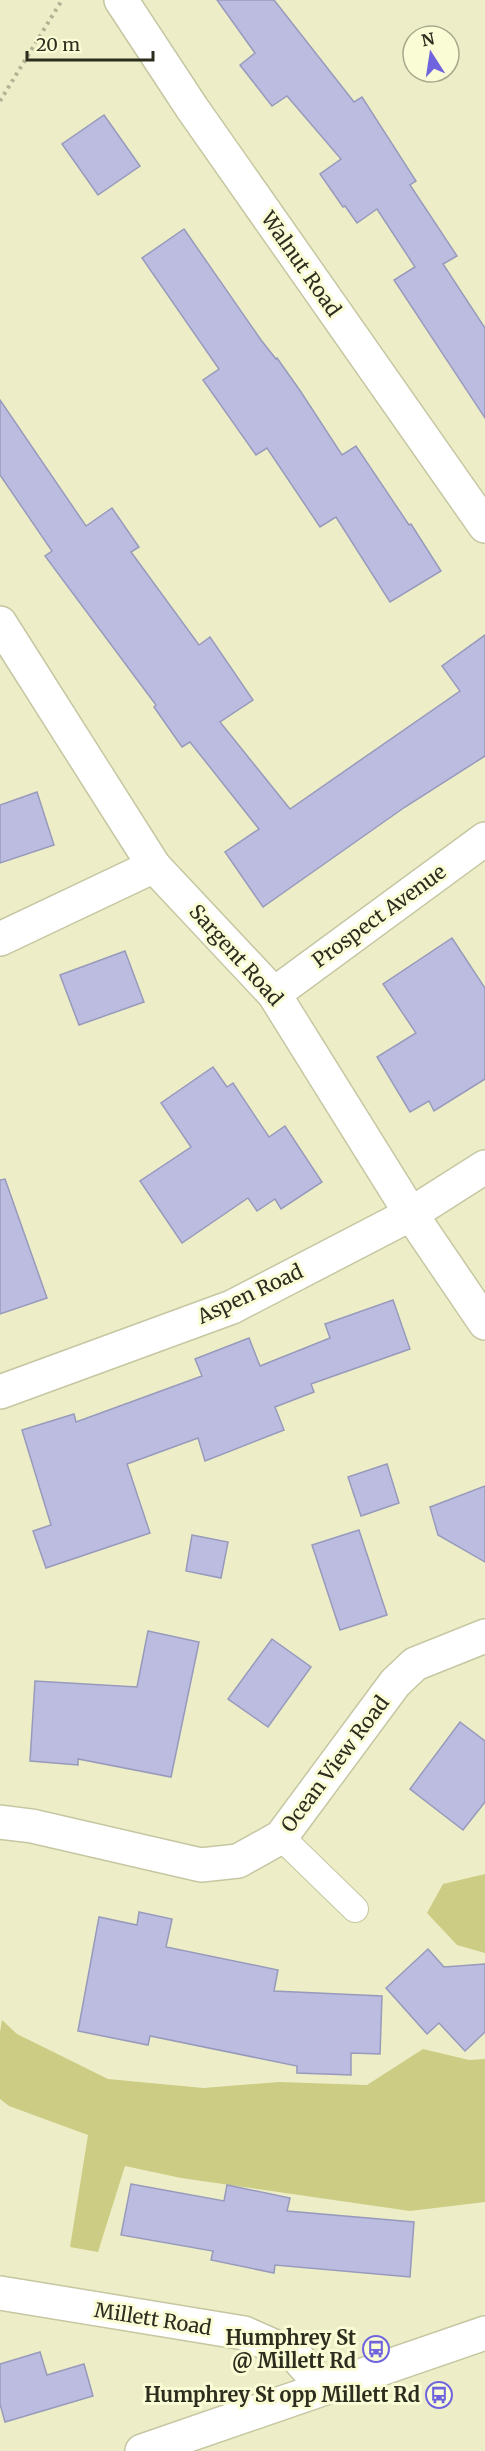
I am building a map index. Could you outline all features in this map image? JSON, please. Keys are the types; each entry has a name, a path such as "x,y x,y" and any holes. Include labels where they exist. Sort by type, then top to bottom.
{"street":[{"name":"Walnut Road","path":"121,0 199,117 485,526"},
{"name":"Sargent Road","path":"0,623 154,866 274,994 411,1214 485,1323"},
{"name":"Prospect Avenue","path":"274,994 485,839"},
{"path":"0,939 154,866"},
{"name":"Aspen Road","path":"0,1392 232,1307 411,1214 485,1167"},
{"name":"Ocean View Road","path":"0,1822 32,1826 201,1865 238,1861 281,1837 395,1683 415,1664 485,1636"},
{"name":"Millett Road","path":"0,2293 244,2333 296,2356 324,2388"},
{"path":"142,2451 485,2333"}],"lane":[{"path":"281,1837 356,1909"}],"path":[{"path":"0,101 62,0"}],"shaded area":[{"path":"485,1874 485,1953 457,1945 427,1913 443,1884"},
{"path":"2,2020 17,2034 108,2079 203,2088 279,2082 367,2085 423,2049 469,2060 485,2059 485,2202 410,2211 181,2178 125,2166 98,2252 70,2247 88,2135 9,2106 0,2099"}],"building":[{"path":"217,0 274,0 354,102 362,97 416,181 410,185 457,256 443,264 485,328 485,418 394,280 415,267 377,209 357,223 345,206 343,207 320,174 341,159 287,96 272,106 240,65 255,53"},
{"path":"104,115 140,166 98,195 62,144"},
{"path":"184,229 261,340 301,392 342,455 356,446 441,571 390,602 336,517 320,527 267,448 256,455 203,380 219,369 142,258"},
{"path":"0,400 86,526 112,508 139,547 131,552 199,645 210,637 253,700 220,722 290,809 460,691 442,666 485,635 485,756 405,807 263,907 225,852 259,829 190,742 182,747 154,707 156,705 45,556 52,551 0,475"},
{"path":"37,792 54,845 0,863 0,805"},
{"path":"452,938 485,988 485,1079 434,1111 429,1101 410,1112 377,1057 416,1033 383,984"},
{"path":"125,951 144,1002 79,1025 60,975"},
{"path":"213,1067 227,1087 233,1083 269,1137 285,1126 322,1182 281,1209 275,1199 257,1211 248,1198 182,1243 140,1181 191,1147 161,1103"},
{"path":"5,1179 47,1298 0,1314 0,1180"},
{"path":"393,1300 410,1349 311,1384 314,1392 275,1407 284,1430 205,1461 198,1438 127,1464 150,1533 46,1568 33,1531 51,1525 22,1430 74,1414 76,1422 202,1376 195,1359 249,1338 260,1366 330,1338 325,1324"},
{"path":"387,1464 399,1503 361,1516 348,1477"},
{"path":"485,1486 485,1562 438,1535 430,1507"},
{"path":"359,1530 387,1615 340,1630 312,1545"},
{"path":"192,1535 228,1542 221,1578 186,1571"},
{"path":"148,1631 199,1642 171,1777 78,1759 78,1765 30,1761 35,1681 137,1687"},
{"path":"272,1639 311,1667 268,1727 228,1699"},
{"path":"460,1722 485,1741 485,1802 463,1830 410,1789"},
{"path":"139,1912 172,1919 166,1947 278,1970 274,1991 382,1996 380,2054 351,2053 351,2075 297,2073 297,2066 150,2036 148,2045 78,2031 99,1917 137,1925"},
{"path":"428,1949 444,1967 485,1964 485,2032 465,2051 439,2023 427,2034 386,1988"},
{"path":"131,2184 224,2201 227,2185 290,2198 287,2211 414,2222 410,2277 275,2265 274,2273 211,2260 213,2251 121,2235"},
{"path":"40,2352 47,2375 84,2364 93,2396 5,2422 0,2404 0,2364"}],"place":[{"name":"Humphrey St @ Millett Rd","path":"376,2349"},
{"name":"Humphrey St opp Millett Rd","path":"439,2395"}]}
